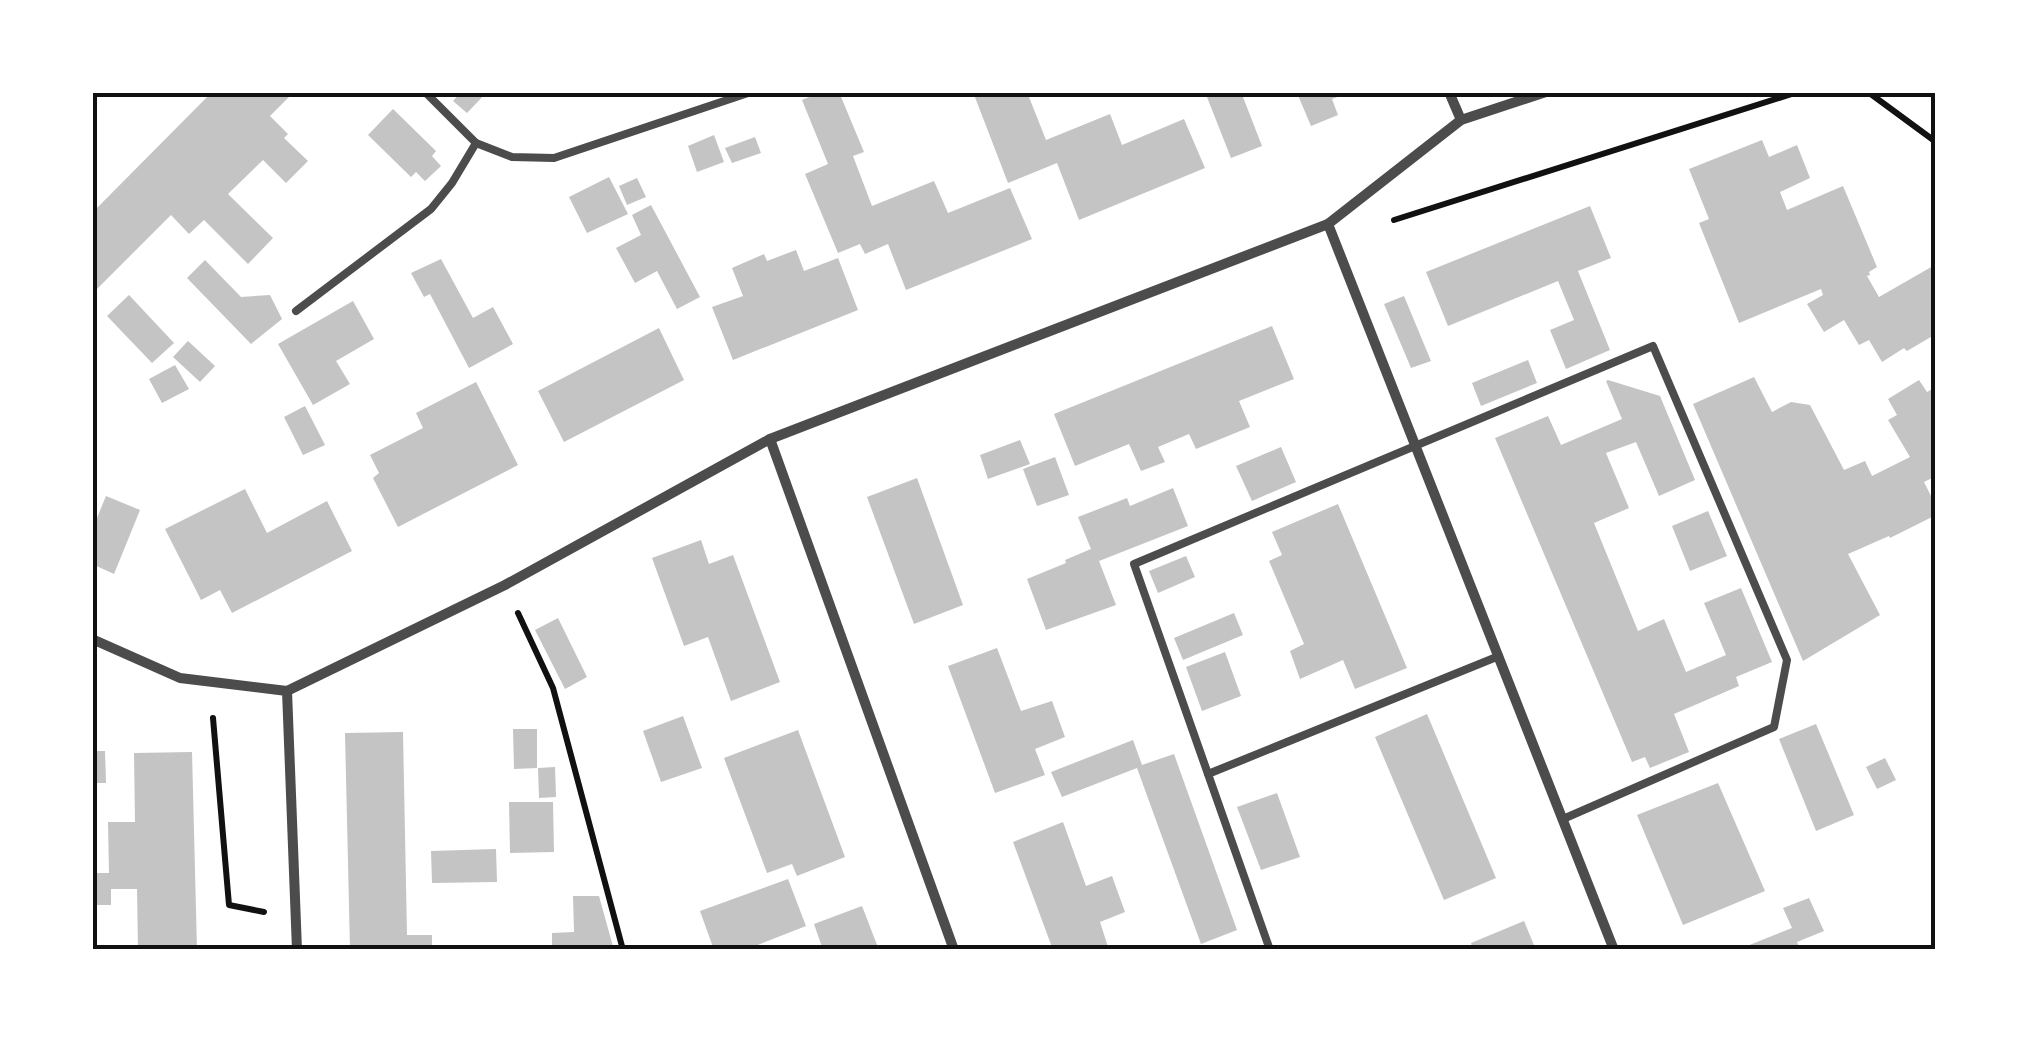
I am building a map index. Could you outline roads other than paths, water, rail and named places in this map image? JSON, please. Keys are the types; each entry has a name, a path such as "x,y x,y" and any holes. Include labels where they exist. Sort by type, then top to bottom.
{"street":[{"path":"1449,92 1461,120"},
{"path":"92,639 180,678 286,691 505,585 770,439 1328,224 1461,120 1546,92"},
{"path":"1328,224 1614,950"},
{"path":"770,439 954,950"},
{"path":"286,691 296,950"}],"lane":[{"path":"425,92 476,143 512,157 554,158 750,92"},
{"path":"296,311 430,209 452,183 476,143"},
{"path":"1270,950 1134,564 1653,346 1787,660 1774,727 1563,819"},
{"path":"1208,774 1499,656"}]}
